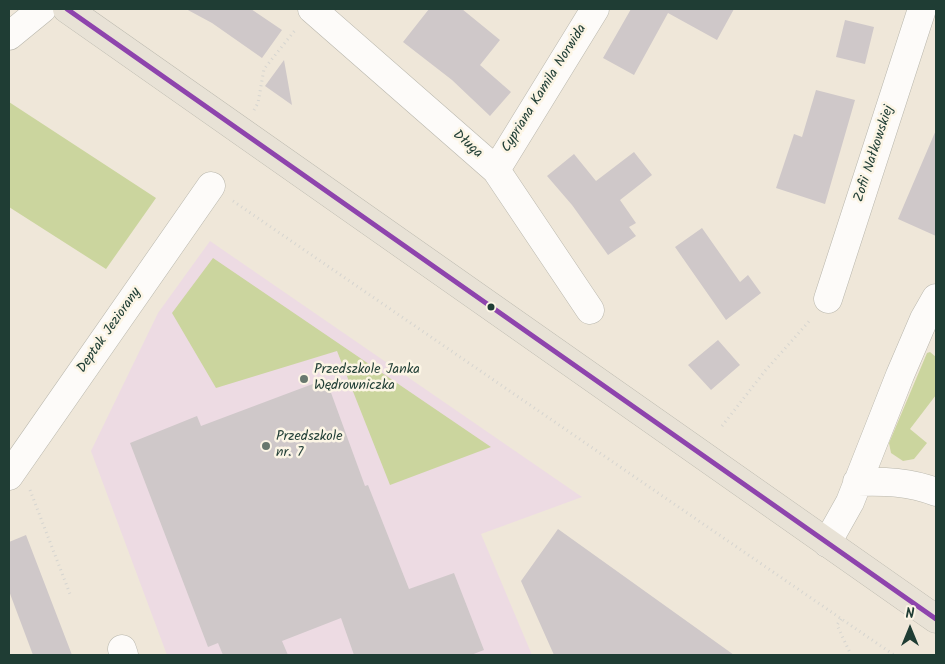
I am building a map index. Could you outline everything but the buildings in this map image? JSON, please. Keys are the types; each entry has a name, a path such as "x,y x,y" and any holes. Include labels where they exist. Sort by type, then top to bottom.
{"main road":[{"path":"67,9 936,619"}],"street":[{"path":"9,36 42,9"},
{"name":"Długa","path":"312,9 496,170 590,310"},
{"name":"Cypriana Kamila Norwida","path":"496,170 595,9"},
{"name":"Zofii Nałkowskiej","path":"828,300 922,9"},
{"name":"Deptak Jeziorany","path":"14,469 211,186"},
{"path":"827,543 850,502 924,319 936,298"},
{"path":"857,482 885,481 917,485 936,492"}],"path":[{"path":"240,130 258,103 264,69 312,9"},
{"path":"211,186 894,655"},
{"path":"722,426 765,371 828,300"},
{"path":"14,469 70,594"},
{"path":"841,619 837,625 851,655"}],"shaded area":[{"path":"210,241 582,497 481,534 532,655 167,655 91,451 158,313"}],"green space":[{"path":"9,102 156,198 106,269 9,207"},
{"path":"213,258 491,447 390,485 337,351 216,388 172,313"},
{"path":"930,352 936,357 936,395 910,429 927,443 914,459 903,461 891,453 889,443 927,353"}],"transit line":[{"path":"67,9 936,619"}],"place":[{"name":"Przedszkole Janka Wędrowniczka","path":"304,379"},
{"name":"Przedszkole nr. 7","path":"266,446"}]}
